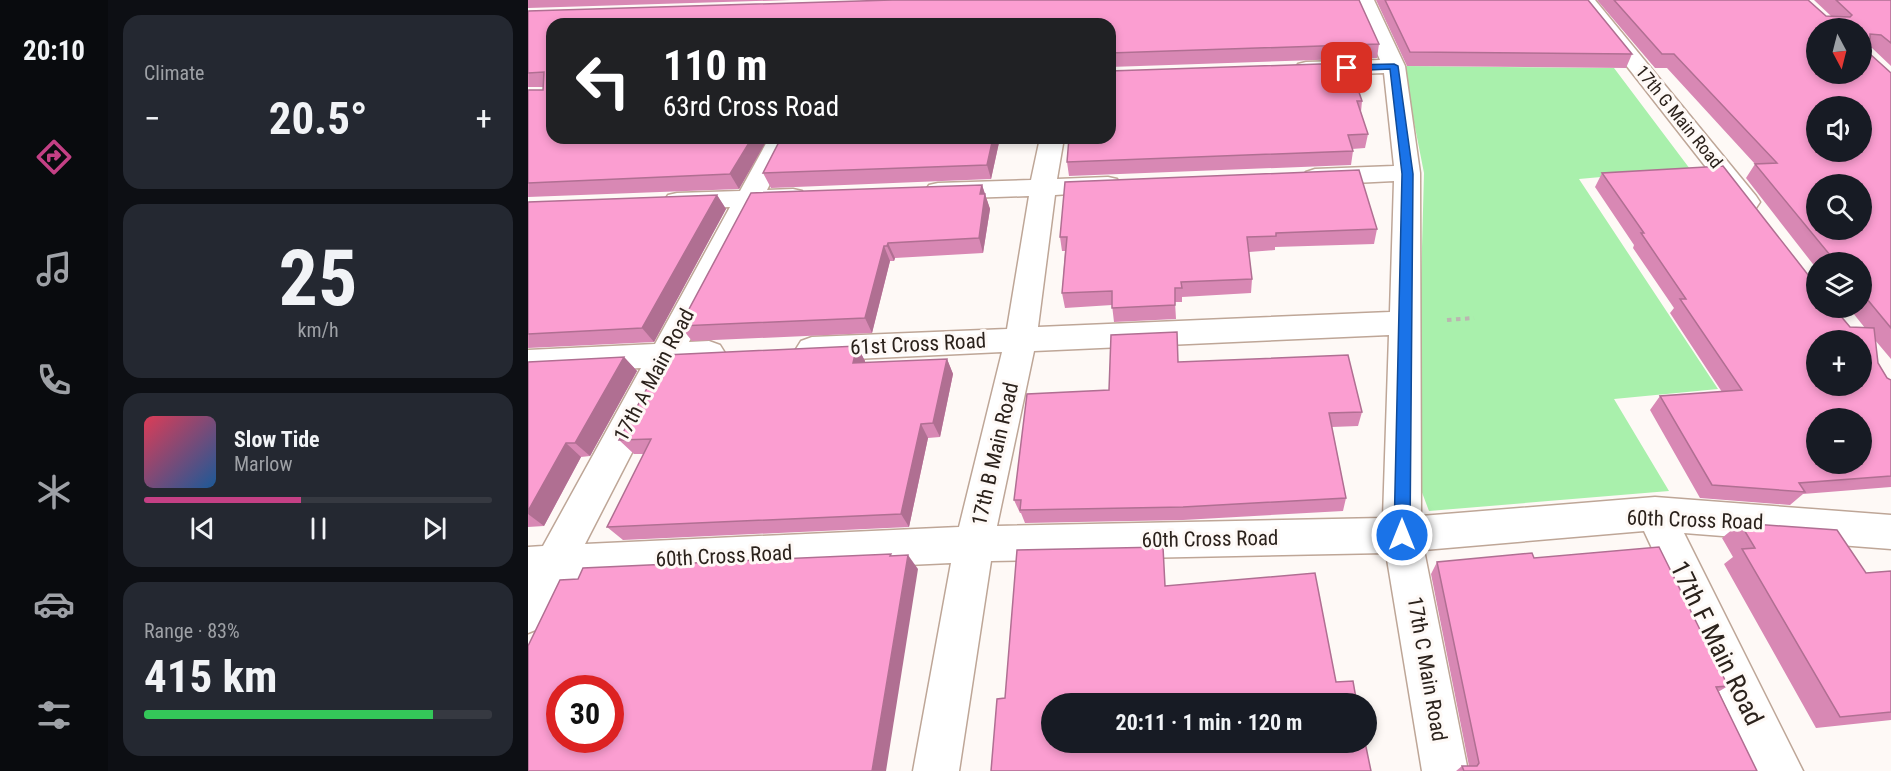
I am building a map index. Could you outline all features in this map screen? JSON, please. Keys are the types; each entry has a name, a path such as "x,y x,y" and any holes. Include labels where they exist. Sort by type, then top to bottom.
{"street":[{"name":"17th C Main Road","path":"1364,0 1394,66 1407,174 1402,535 1445,771"},
{"name":"17th G Main Road","path":"1585,0 1760,218"},
{"path":"1287,70 1394,66"},
{"name":"17th A Main Road","path":"528,613 541,565 663,356 778,144"},
{"name":"17th B Main Road","path":"936,771 974,544 1021,339 1051,144"},
{"path":"1290,178 1407,174"},
{"path":"913,192 1137,184"},
{"path":"655,202 819,196"},
{"name":"61st Cross Road","path":"783,350 1404,323"},
{"path":"528,362 735,352"},
{"name":"60th Cross Road","path":"541,565 974,544 1402,535 1655,514 1891,532"},
{"name":"17th F Main Road","path":"1655,514 1780,771"}],"green space":[{"path":"1403,66 1614,68 1690,169 1579,179 1718,389 1614,399 1669,491 1429,511 1412,466 1420,322 1424,173"}],"building":[{"path":"892,0 1359,0 1379,44 1116,53 1116,18 546,18 546,144 748,144 730,174 528,183 528,90 543,90 544,72 528,73 528,11"},
{"path":"1385,0 1588,0 1632,54 1410,52"},
{"path":"1614,0 1808,0 1826,16 1850,17 1852,15 1836,0 1891,0 1891,43 1881,35 1872,34 1872,18 1806,18 1806,84 1872,84 1872,56 1891,73 1891,328 1872,305 1872,252 1828,252 1818,240 1872,240 1872,174 1806,174 1806,226 1755,164 1777,163 1674,54 1662,54"},
{"path":"1349,63 1362,101 1357,101 1368,134 1348,135 1353,151 1067,162 1068,144 1116,144 1116,71"},
{"path":"778,144 992,144 987,165 763,173"},
{"path":"1723,166 1806,272 1806,318 1842,318 1850,327 1874,328 1878,363 1887,378 1891,380 1891,476 1799,483 1805,492 1712,485 1660,396 1742,390 1680,299 1686,299 1641,233 1644,233 1602,173"},
{"path":"1359,170 1377,229 1276,233 1276,236 1247,237 1252,279 1181,282 1182,288 1175,288 1175,305 1112,308 1112,291 1062,293 1067,237 1060,237 1065,182"},
{"path":"982,185 980,194 985,194 979,238 888,243 884,246 865,318 680,326 751,193"},
{"path":"717,195 642,328 528,334 528,202"},
{"path":"1177,332 1178,362 1348,355 1362,412 1329,413 1346,498 1183,507 1020,510 1021,500 1014,500 1027,394 1109,390 1111,335"},
{"path":"857,346 853,363 947,359 933,423 921,424 901,514 607,527 651,439 619,440 665,355"},
{"path":"624,357 575,443 566,443 528,511 528,362"},
{"path":"1740,523 1837,530 1866,573 1891,571 1891,712 1840,717 1742,549 1755,548"},
{"path":"1163,547 1165,586 1315,573 1336,682 1353,681 1355,693 1041,693 1041,753 1367,753 1371,771 991,771 997,699 1005,698 1017,550"},
{"path":"1659,547 1728,686 1716,687 1757,771 1464,771 1462,766 1477,766 1479,763 1437,562 1532,553 1534,558"},
{"path":"908,555 872,771 528,771 528,646 560,580 578,579 583,568"}],"route":[{"path":"1347,68 1394,66 1407,174 1402,535"}]}
